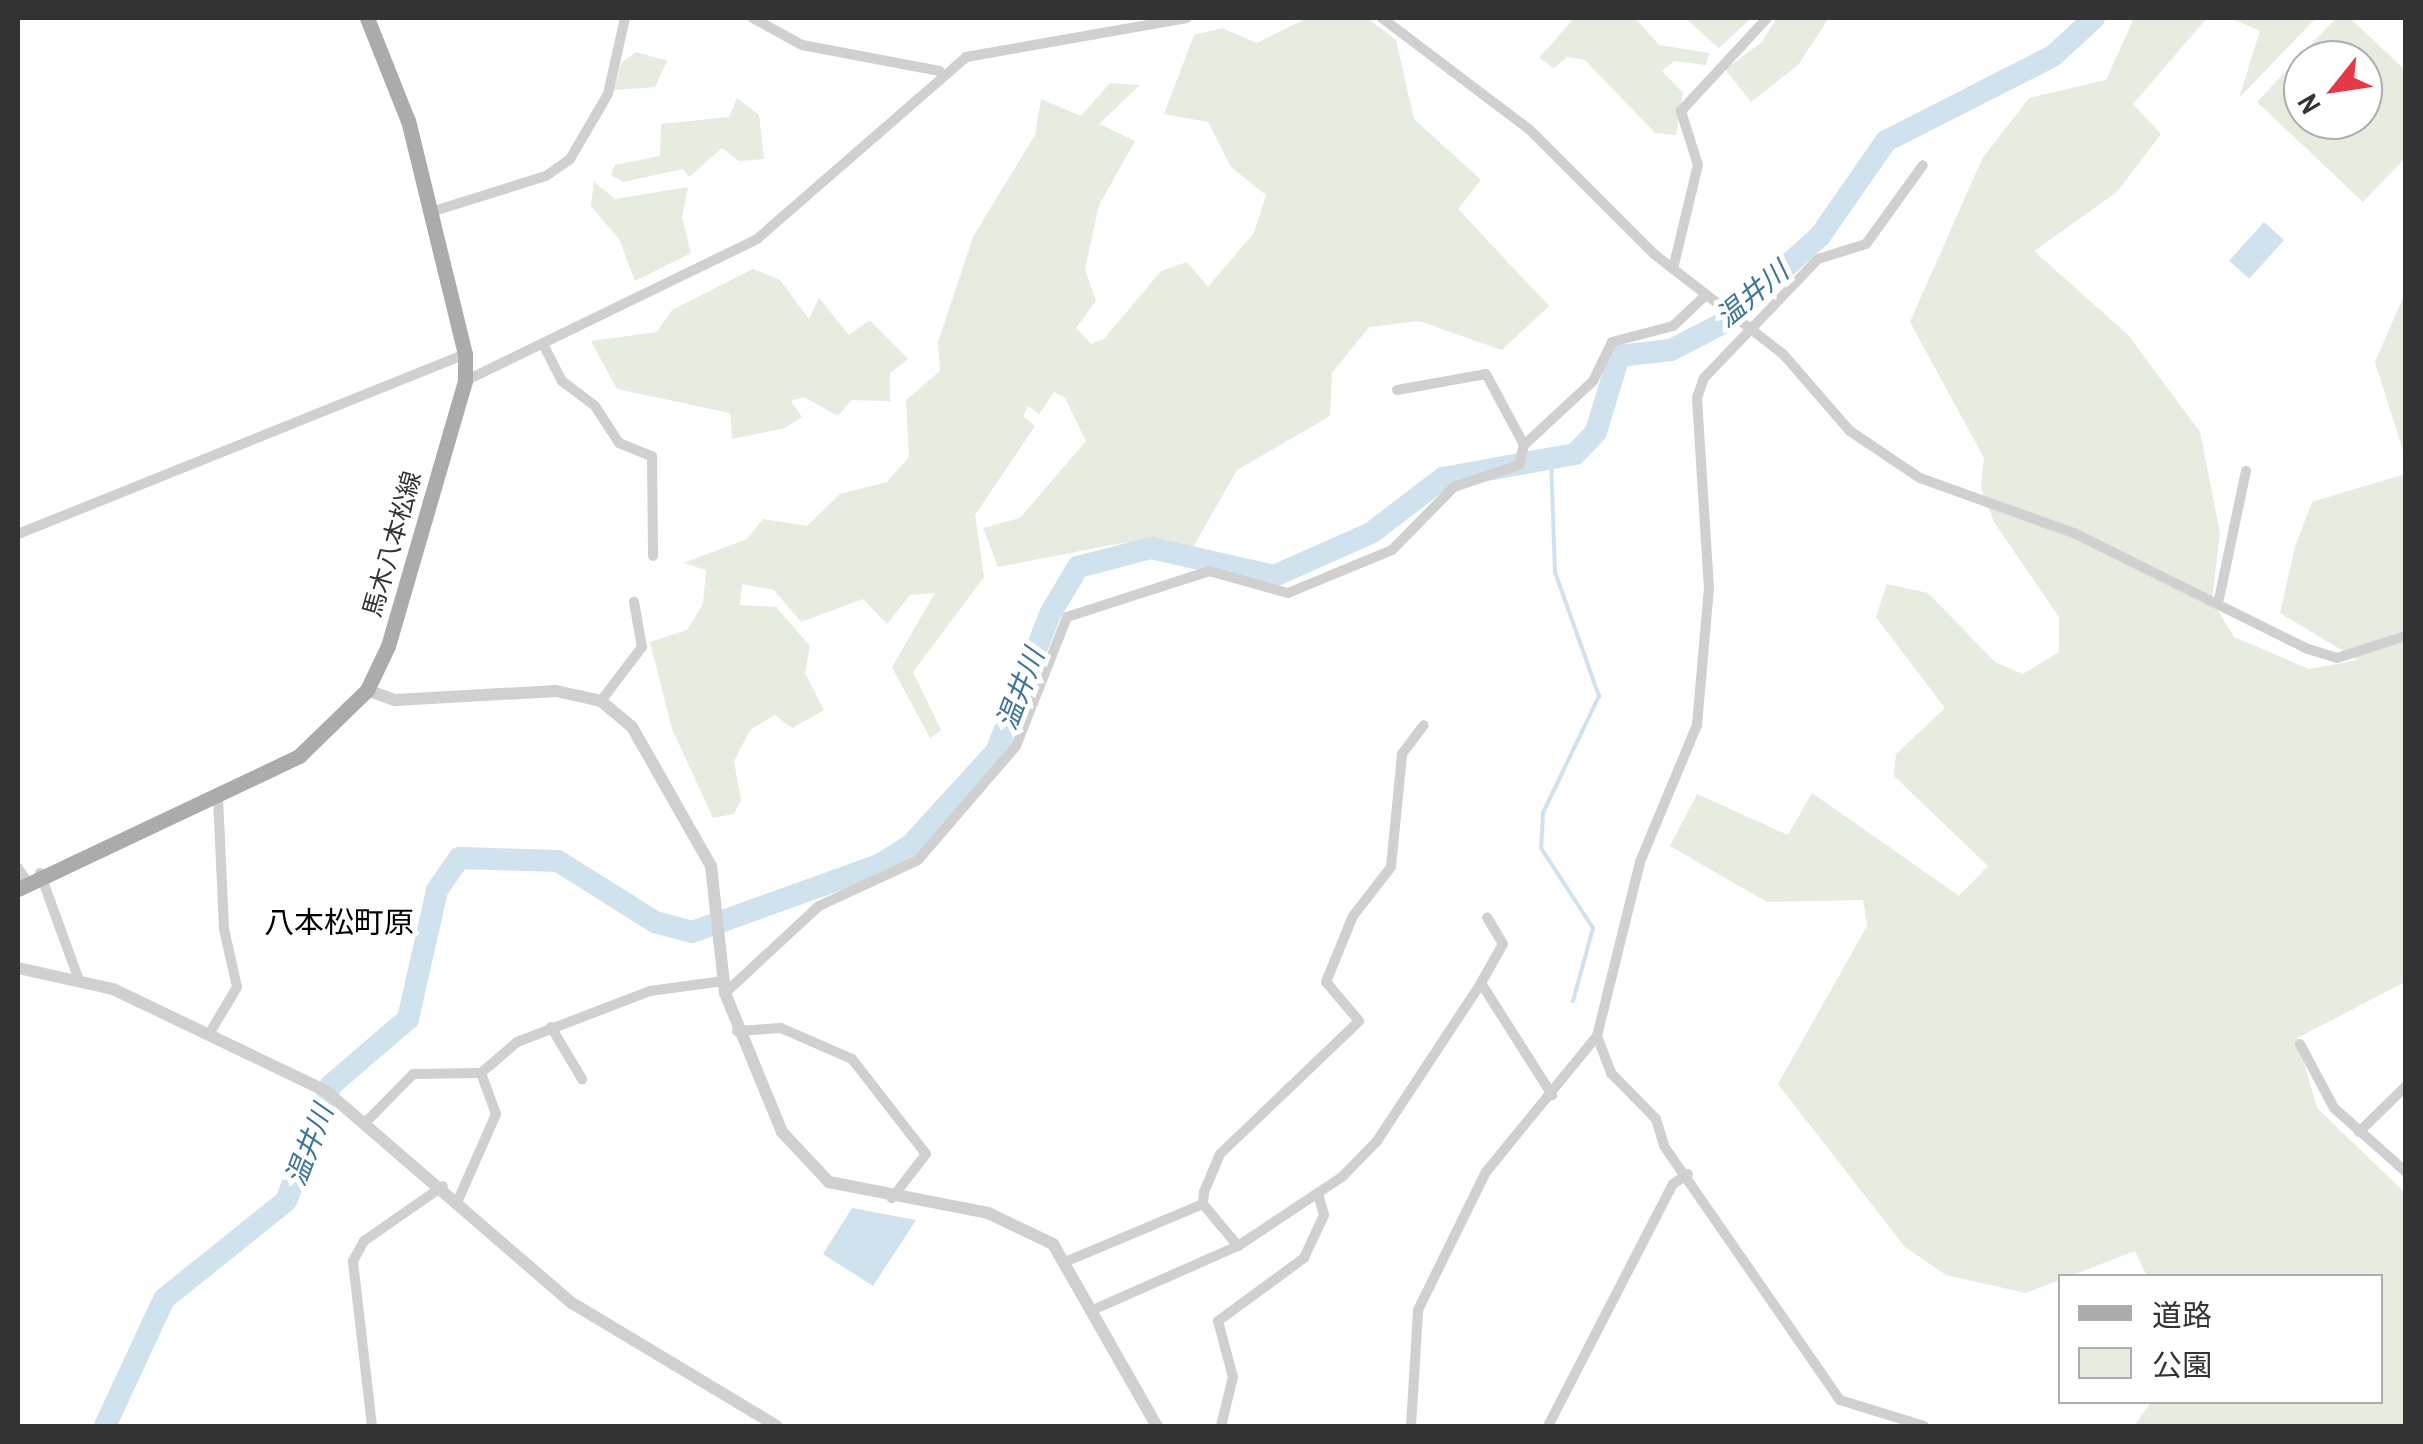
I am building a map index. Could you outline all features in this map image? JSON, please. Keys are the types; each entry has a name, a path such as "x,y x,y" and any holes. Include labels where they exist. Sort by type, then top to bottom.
{"main road":[{"name":"馬木八本松線","path":"25,877 218,796 299,756 367,690 465,382 465,354 434,211 367,18"}],"street":[{"path":"434,211 546,176 570,159 608,94 625,18"},
{"path":"753,18 802,45 940,71"},
{"path":"465,382 545,348 757,239 940,71 987,48 1186,18"},
{"path":"1382,18 1529,129 1673,270 1750,327 1850,431 1920,478 2219,599 2337,658 2406,636"},
{"path":"1673,270 1698,164 1681,111 1768,18"},
{"path":"1411,1426 1418,1310 1486,1172 1597,1036 1640,862 1705,688 1710,589 1696,398 1718,356 1818,259 1866,244 1922,165"},
{"path":"366,1122 413,1074 482,1072 551,1027 650,992 724,987 819,906 918,860 1016,746 1054,630 1080,608 1210,571 1288,593 1406,542 1465,480 1512,471 1524,445 1587,388 1612,342 1673,326 1706,295"},
{"path":"545,348 562,381 595,406 620,443 652,456 653,556"},
{"path":"18,534 465,354"},
{"path":"1397,390 1486,374 1524,445"},
{"path":"2219,599 2246,470"},
{"path":"601,701 642,647 634,602"},
{"path":"367,690 396,700 500,690 601,701 632,727 693,826 720,910 724,987 737,1032 756,1084 810,1168 892,1199 1021,1224 1065,1262 1095,1309 1157,1426"},
{"path":"1065,1262 1202,1204 1220,1154 1359,1021 1326,982 1354,916 1391,867 1402,754 1424,724"},
{"path":"211,1031 237,987 224,929 218,796"},
{"path":"25,877 79,980"},
{"path":"1095,1309 1238,1246 1318,1194 1377,1141 1503,944 1487,917"},
{"path":"18,968 79,980 211,1031 366,1122 459,1198 572,1303 777,1426"},
{"path":"1481,983 1552,1095"},
{"path":"551,1027 582,1079"},
{"path":"737,1032 781,1028 852,1059 926,1154 892,1199"},
{"path":"1597,1036 1611,1073 1656,1119 1688,1174 1840,1400 1924,1426"},
{"path":"2300,1044 2358,1132 2406,1172"},
{"path":"459,1198 496,1114 482,1072"},
{"path":"2358,1132 2406,1086"},
{"path":"1548,1426 1674,1184 1688,1174"},
{"path":"372,1426 352,1261 364,1242 444,1186"},
{"path":"1221,1426 1233,1377 1218,1322 1304,1258 1324,1215 1318,1194"},
{"path":"1202,1204 1238,1246"}],"green space":[{"path":"1307,18 1367,18 1396,40 1414,119 1481,180 1458,209 1549,306 1502,350 1419,321 1369,327 1332,373 1330,416 1237,470 1192,549 1122,543 998,567 983,528 1020,518 1086,441 1065,398 1054,392 1039,414 1028,406 1023,416 1035,426 975,515 984,577 913,672 941,730 930,738 892,667 935,593 910,595 887,624 863,599 801,622 774,590 742,584 740,605 776,607 810,646 805,673 824,710 792,728 775,715 750,730 734,761 741,800 734,814 713,818 672,729 650,642 687,630 703,604 706,570 683,563 747,539 763,519 807,526 840,494 887,482 909,457 906,400 940,371 938,342 973,237 1035,135 1041,99 1081,116 1110,83 1140,85 1099,124 1135,141 1099,205 1085,269 1096,301 1076,328 1091,344 1104,339 1161,271 1187,262 1208,287 1254,233 1266,195 1231,167 1208,122 1164,114 1194,35 1222,28 1257,43"},
{"path":"1574,18 1635,18 1659,45 1709,53 1706,65 1674,61 1662,71 1683,93 1676,135 1655,133 1585,60 1567,57 1554,68 1539,58"},
{"path":"1685,18 1751,18 1719,48"},
{"path":"1777,18 1829,18 1798,65 1751,102 1725,69 1761,43"},
{"path":"2134,18 2207,18 2133,104 2161,134 2117,192 2034,251 2128,335 2200,432 2220,533 2212,601 2234,637 2309,669 2358,660 2280,613 2295,547 2312,502 2405,474 2405,982 2297,1038 2317,1108 2405,1193 2405,1426 2134,1426 2150,1404 2383,1404 2383,1274 2146,1274 2135,1251 2075,1274 2058,1274 2058,1281 2026,1293 1946,1275 1905,1247 1778,1084 1867,926 1863,900 1767,902 1670,846 1697,794 1788,835 1812,793 1959,896 1988,866 1894,776 1896,754 1945,708 1876,617 1887,584 1928,593 1995,662 2023,674 2059,652 2059,617 1994,522 1981,488 1984,458 1910,322 1982,159 2029,98 2106,80"},
{"path":"2230,18 2316,18 2295,40 2283,40 2283,52 2239,98 2260,31"},
{"path":"2336,18 2350,18 2373,40 2315,40"},
{"path":"2383,49 2405,70 2405,158 2363,202 2297,140 2383,140"},
{"path":"636,52 667,61 655,87 614,90 621,63"},
{"path":"2283,74 2283,127 2257,102"},
{"path":"737,98 759,115 764,159 739,161 722,148 689,177 683,169 623,182 611,175 615,165 660,156 661,124 729,117"},
{"path":"594,182 615,199 688,187 682,217 691,253 635,281 619,239 591,206"},
{"path":"753,269 780,280 809,319 819,298 849,335 870,320 908,359 890,373 890,401 851,400 838,416 804,397 791,401 802,417 785,428 732,439 730,413 617,389 591,341 657,332 672,310"},
{"path":"2405,293 2405,457 2375,362"}],"water":[{"path":"2264,222 2284,240 2249,279 2229,261"},
{"path":"852,1208 916,1220 873,1286 823,1254"}],"waterway":[{"name":"温井川","path":"105,1426 164,1299 286,1201 331,1085 408,1019 437,890 459,858 558,861 655,922 692,932 879,865 911,845 996,752 1050,614 1078,567 1151,548 1274,576 1371,533 1443,478 1575,454 1596,432 1619,356 1671,350 1725,322 1820,236 1886,141 2053,56 2094,18"},
{"path":"1551,458 1555,572 1599,696 1543,813 1541,848 1593,928 1573,1001"}],"district":[{"name":"八本松町原","path":"339,922"}]}
